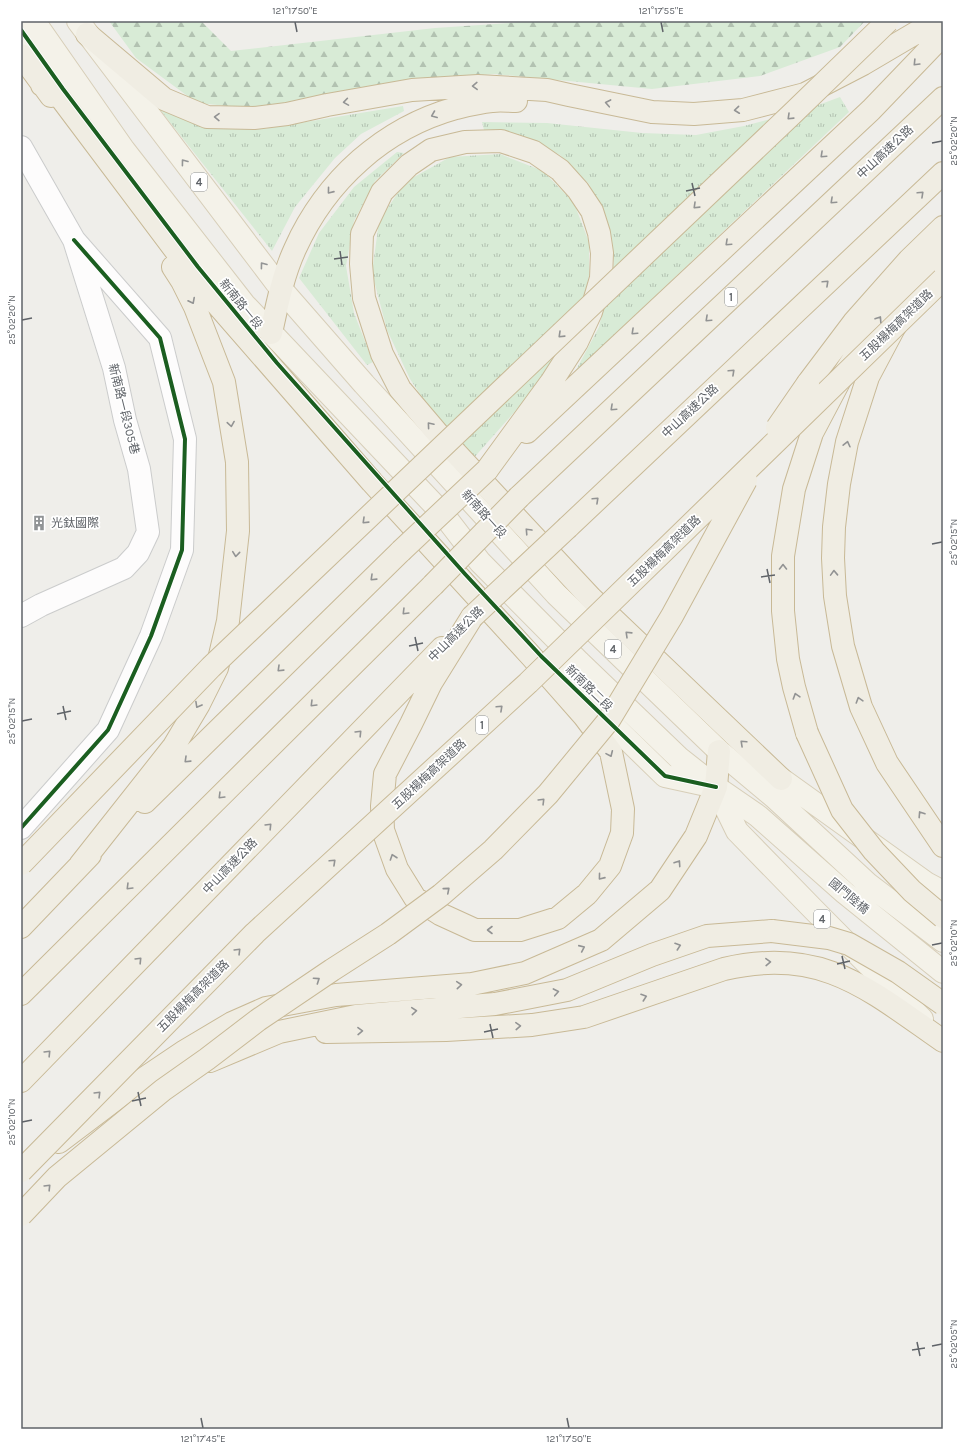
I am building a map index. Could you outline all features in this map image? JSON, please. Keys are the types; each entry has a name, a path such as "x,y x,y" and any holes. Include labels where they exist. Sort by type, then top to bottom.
{"highway":[{"path":"21,864 211,668 888,21"},
{"path":"82,28 164,99 207,117 254,118 287,114 327,105 412,90 478,86 547,90 569,96 652,112 694,114 743,110 805,94 863,64 936,21"},
{"path":"21,927 80,865 401,551 871,110 943,35"},
{"path":"21,55 182,280 195,306 224,382 237,462 238,531 228,621 217,668 199,704 174,746 80,865"},
{"path":"42,85 61,98 209,295 372,482 584,716 610,752 623,809 622,833 610,866 587,894 558,918 520,930 475,930 440,914 415,898 397,869 383,830 382,806 385,774 431,683 472,617"},
{"path":"271,333 281,289 294,250 303,232 318,208 339,180 357,162 397,133 420,121 443,112 467,105 492,101 521,101 569,96"},
{"name":"中山高速公路","path":"21,994 433,585 519,497 943,98"},
{"path":"487,470 552,381 577,342 591,312 600,278 602,253 599,233 592,211 578,190 560,170 534,152 501,141 465,142 432,150 410,165 382,192 362,234 361,264 364,298 382,354 400,389 439,435 580,586 778,788"},
{"name":"中山高速公路","path":"21,1081 472,617 943,173"},
{"path":"21,1215 57,1177 163,1090 258,1020 388,934 441,895 493,850 548,794 610,720 672,616 770,437 854,322 909,260 943,227"},
{"path":"943,235 890,302 840,380 812,433 794,489 783,556 783,611 788,659 794,687 808,733 842,810 874,851 912,891 943,917"},
{"path":"943,248 894,328 868,377 847,442 839,484 834,527 834,558 835,596 843,646 861,707 887,763 943,846"},
{"name":"五股楊梅高架道路","path":"21,1171 255,934 528,683 943,279"},
{"path":"21,1171 133,1086 232,1023 266,1008 336,995 472,984 526,972 601,940 660,890 696,836 716,787 719,751"},
{"path":"84,1123 126,1107 192,1069 279,1032 356,1016 495,1004 567,990 652,955 707,936 772,932 829,938 849,944 898,972 943,1004"},
{"path":"279,1032 446,1030 532,1025 584,1017 742,965 778,962 816,967 835,973 852,981 943,1041"}],"main road":[{"name":"新南路一段","path":"34,21 124,150 244,304 443,514 473,568"},
{"name":"新南路一段","path":"82,28 281,289 364,384 556,594 719,751"},
{"name":"新南路一段","path":"21,30 63,89 194,260 277,363 473,568"},
{"name":"新南路二段","path":"473,568 579,662 679,758 716,787"},
{"name":"新南路二段","path":"473,568 542,656 665,776 716,787"},
{"name":"4","path":"719,751 926,883 943,892"},
{"name":"4","path":"716,787 737,831 943,1041"},
{"name":"國門陸橋","path":"716,787 758,816 846,893 943,972"},
{"name":"國門陸橋","path":"778,788 868,884 943,941"}],"street":[{"name":"新南路一段305巷","path":"21,148 74,240 114,368 139,469 148,532 138,553 124,568 41,605 21,616"},
{"path":"21,828 108,730 151,636 182,550 185,439 160,338 74,240"}],"green space":[{"path":"109,21 201,21 231,51 435,28 538,21 865,21 840,47 760,76 652,89 494,74 404,82 258,109 197,103 136,58"},
{"path":"840,97 849,112 575,372 599,327 614,263 607,221 589,184 560,155 520,135 484,130 482,122 547,123 642,133 696,135 744,126 802,111"},
{"path":"157,106 204,127 263,129 403,106 404,111 361,134 335,158 295,207 272,251"},
{"path":"397,152 404,153 375,181 354,221 346,266 354,313 373,362 367,365 299,278 319,233 354,187"},
{"path":"500,154 543,171 574,203 589,242 589,275 583,305 561,346 532,392 471,461 437,420 410,379 387,330 372,273 379,221 405,182 450,157"}],"cycle path":[{"path":"21,30 63,89 198,267 277,363 465,574 541,656 665,776 716,787"},
{"path":"21,828 108,730 151,636 182,550 185,439 160,338 74,240"}],"place":[{"name":"光鈦國際","path":"39,523"}]}
